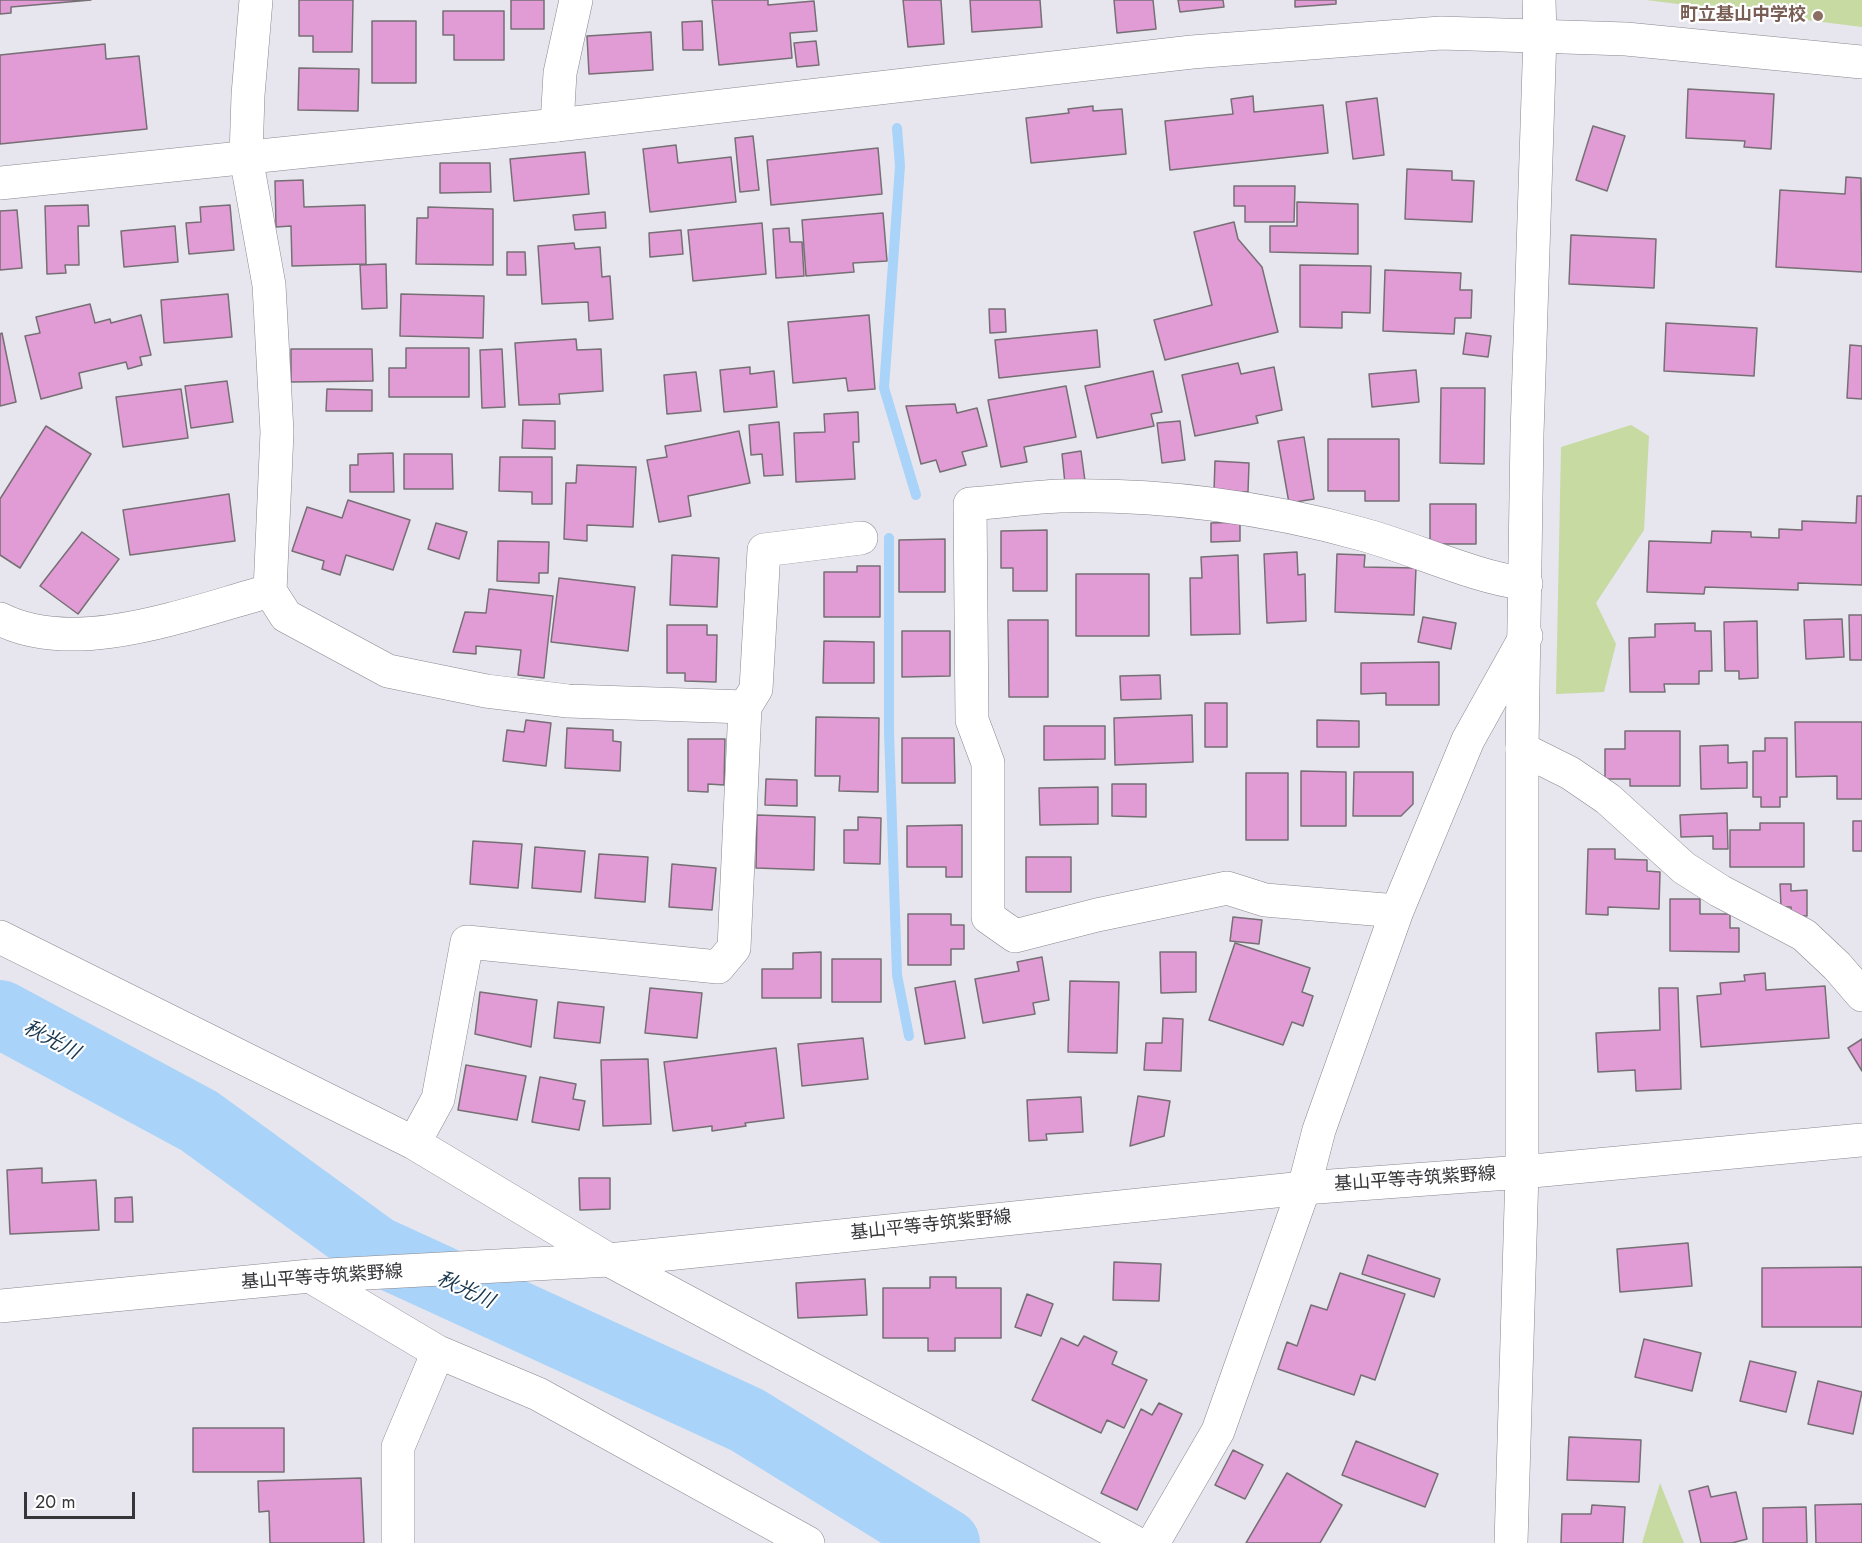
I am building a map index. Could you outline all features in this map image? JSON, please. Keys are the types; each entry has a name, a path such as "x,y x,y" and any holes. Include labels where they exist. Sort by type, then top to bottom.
{"street":[{"path":"256,0 248,95 246,157 269,285 276,409 270,591 286,616 388,671 486,691 568,701 745,707"},
{"path":"557,124 560,73 576,0"},
{"path":"1511,1543 1522,1172 1522,749 1526,636 1527,434 1540,35 1539,0"},
{"path":"0,183 557,124 1214,50 1441,33 1626,39 1862,62"},
{"path":"1397,911 1265,900 1227,888 1097,915 1015,936 988,917 988,763 972,720 970,504 1059,496 1151,497 1186,502 1267,514 1362,534 1494,579 1526,584"},
{"path":"414,1143 438,1099 467,942 718,967 734,948 745,707 756,689 764,550 861,538"},
{"path":"0,619 39,631 80,635 111,633 270,591"},
{"path":"1153,1543 1218,1431 1304,1188 1319,1130 1397,911 1468,740 1526,636"},
{"path":"1522,749 1570,773 1608,799 1684,868 1720,891 1804,935 1837,966 1862,995"},
{"path":"0,937 414,1143 609,1260 1136,1543"},
{"name":"基山平等寺筑紫野線","path":"0,1306 310,1276 535,1266 609,1260 1304,1188 1522,1172 1862,1140"},
{"path":"310,1276 438,1352 538,1394 808,1543"},
{"path":"398,1543 398,1447 438,1352"}],"green space":[{"name":"町立基山中学校","path":"1646,0 1862,0 1862,27"},
{"path":"1631,425 1649,436 1644,530 1596,603 1616,644 1604,692 1556,694 1561,447"},
{"path":"1660,1483 1684,1543 1642,1543"}],"building":[{"path":"0,0 91,0 11,7 11,13 0,14"},
{"path":"299,0 353,0 352,52 313,52 313,36 299,36"},
{"path":"511,0 544,0 544,29 511,29"},
{"path":"712,0 768,0 768,5 814,1 817,31 790,33 792,58 719,65"},
{"path":"903,0 941,0 944,44 908,47"},
{"path":"970,0 1040,0 1042,27 972,32"},
{"path":"1114,0 1153,0 1156,29 1117,33"},
{"path":"1178,0 1223,0 1224,7 1180,12"},
{"path":"1295,0 1336,0 1336,4 1295,7"},
{"path":"443,11 504,11 504,60 454,60 454,35 443,35"},
{"path":"372,21 416,21 416,83 372,83"},
{"path":"702,21 703,50 683,50 682,22"},
{"path":"651,32 653,70 589,74 587,36"},
{"path":"816,41 819,65 797,67 794,43"},
{"path":"105,44 106,59 139,56 147,129 0,144 0,55"},
{"path":"299,68 359,69 358,111 298,110"},
{"path":"1688,89 1774,94 1771,149 1744,147 1745,141 1686,138"},
{"path":"1253,96 1254,112 1323,105 1328,153 1170,170 1165,121 1233,114 1231,99"},
{"path":"1377,98 1384,155 1353,159 1346,102"},
{"path":"1093,106 1093,111 1122,109 1126,154 1031,163 1026,118 1069,113 1068,109"},
{"path":"1593,126 1625,136 1607,191 1576,180"},
{"path":"753,136 759,190 740,192 735,138"},
{"path":"676,145 678,163 731,157 736,202 650,212 643,149"},
{"path":"878,148 882,194 771,205 767,160"},
{"path":"585,152 589,194 514,201 510,159"},
{"path":"440,163 490,163 491,192 440,193"},
{"path":"1407,169 1452,171 1452,180 1474,181 1472,222 1405,219"},
{"path":"1846,177 1861,178 1862,272 1776,267 1780,190 1845,194"},
{"path":"303,180 304,207 365,205 366,264 292,266 291,226 276,227 275,181"},
{"path":"1234,186 1295,186 1294,222 1245,222 1245,206 1234,206"},
{"path":"1297,202 1358,204 1358,254 1270,252 1270,226 1297,226"},
{"path":"88,205 89,226 78,226 79,265 65,265 66,273 47,274 45,206"},
{"path":"230,205 234,250 189,254 186,223 201,222 200,207"},
{"path":"428,207 493,209 493,265 416,264 417,218 428,218"},
{"path":"17,210 22,268 0,270 0,211"},
{"path":"605,212 606,228 575,230 573,215"},
{"path":"883,213 887,261 853,263 854,272 806,276 802,220"},
{"path":"1234,222 1238,239 1262,267 1278,332 1165,360 1154,320 1212,305 1194,232"},
{"path":"762,223 766,274 693,281 688,230"},
{"path":"175,226 178,262 124,267 121,231"},
{"path":"789,228 790,242 802,242 804,276 776,278 773,229"},
{"path":"681,230 683,254 650,257 649,233"},
{"path":"1571,235 1656,239 1654,288 1569,284"},
{"path":"574,243 575,249 600,247 602,277 610,276 613,319 589,321 588,302 542,304 538,246"},
{"path":"507,252 525,252 526,275 507,275"},
{"path":"386,264 387,308 362,309 360,265"},
{"path":"1300,265 1371,266 1370,313 1342,312 1342,328 1300,327"},
{"path":"1385,270 1461,273 1460,290 1472,290 1471,318 1455,318 1454,334 1383,331"},
{"path":"228,294 232,337 164,343 161,300"},
{"path":"401,294 484,296 483,338 400,336"},
{"path":"90,304 95,323 110,319 111,323 141,315 151,355 140,357 142,365 128,369 126,362 79,373 82,388 41,399 25,336 40,333 36,317"},
{"path":"989,309 1005,309 1006,332 990,333"},
{"path":"869,315 875,389 848,391 846,378 793,383 788,322"},
{"path":"1666,323 1757,328 1754,376 1664,371"},
{"path":"1097,330 1100,367 999,378 995,340"},
{"path":"2,333 16,402 0,406 0,334"},
{"path":"1466,333 1491,336 1488,357 1463,354"},
{"path":"576,339 577,350 601,349 603,391 559,394 560,404 519,405 515,343"},
{"path":"1850,345 1862,346 1862,399 1847,398"},
{"path":"406,348 469,348 469,397 389,397 389,368 406,368"},
{"path":"291,349 372,349 373,381 291,382"},
{"path":"502,349 505,407 482,408 480,350"},
{"path":"1238,363 1241,374 1274,367 1282,410 1256,416 1258,423 1195,436 1182,375"},
{"path":"750,367 750,374 774,371 777,407 724,412 720,370"},
{"path":"1416,370 1419,402 1372,407 1369,374"},
{"path":"1153,371 1162,412 1151,414 1154,426 1097,438 1085,386"},
{"path":"696,372 701,411 667,414 664,375"},
{"path":"227,381 233,422 191,428 185,386"},
{"path":"1066,386 1076,437 1024,447 1027,462 1001,467 988,400"},
{"path":"1441,388 1485,388 1484,464 1440,463"},
{"path":"181,389 188,438 123,447 116,397"},
{"path":"327,389 372,390 372,411 326,411"},
{"path":"955,404 957,413 977,408 987,446 962,452 966,465 940,472 936,460 921,464 906,406"},
{"path":"858,412 859,442 853,442 855,479 796,482 794,433 825,432 824,414"},
{"path":"523,420 555,421 555,449 522,448"},
{"path":"1180,421 1185,460 1162,463 1157,423"},
{"path":"779,422 783,475 764,476 762,454 751,455 749,425"},
{"path":"46,426 91,454 20,568 0,555 0,499"},
{"path":"739,431 750,483 688,496 691,516 659,522 647,460 667,457 665,446"},
{"path":"1304,437 1314,499 1289,503 1278,441"},
{"path":"1328,439 1399,439 1399,501 1365,501 1365,491 1328,491"},
{"path":"1081,451 1085,481 1065,484 1062,454"},
{"path":"393,453 394,492 350,492 350,465 358,465 358,454"},
{"path":"404,454 452,454 453,489 404,489"},
{"path":"500,457 552,457 552,504 532,504 532,492 499,491"},
{"path":"1215,461 1249,463 1248,492 1214,491"},
{"path":"577,465 636,467 633,527 587,525 587,541 564,539 566,483 576,483"},
{"path":"229,494 235,541 130,555 123,510"},
{"path":"1857,496 1862,496 1862,585 1798,583 1798,590 1705,587 1704,594 1647,592 1649,541 1711,543 1712,531 1751,532 1751,537 1779,538 1779,529 1802,530 1802,521 1856,523"},
{"path":"348,500 410,520 393,570 346,555 340,575 322,569 324,561 292,551 307,507 342,518"},
{"path":"1430,504 1476,504 1476,544 1430,544"},
{"path":"1240,522 1240,541 1211,542 1211,523"},
{"path":"436,523 467,532 459,559 428,549"},
{"path":"1047,530 1047,591 1013,591 1013,568 1001,568 1001,531"},
{"path":"82,532 119,559 78,614 40,586"},
{"path":"945,539 945,592 899,592 899,540"},
{"path":"498,541 549,542 548,573 539,573 539,583 497,581"},
{"path":"1297,552 1298,575 1305,574 1306,621 1267,623 1264,554"},
{"path":"1337,554 1365,555 1364,567 1416,568 1414,615 1335,612"},
{"path":"672,555 719,558 717,607 670,605"},
{"path":"1238,555 1240,634 1191,635 1190,578 1202,578 1201,557"},
{"path":"857,566 880,566 880,617 824,617 824,572 857,572"},
{"path":"1076,574 1149,574 1149,636 1076,636"},
{"path":"559,578 635,587 628,651 551,642"},
{"path":"489,589 553,596 544,678 518,675 521,650 476,646 476,654 453,652 465,612 486,613"},
{"path":"1849,615 1862,615 1862,660 1850,660"},
{"path":"1423,617 1456,623 1451,649 1418,642"},
{"path":"1842,619 1844,657 1806,659 1804,620"},
{"path":"1008,620 1048,620 1048,697 1009,697"},
{"path":"1757,621 1758,678 1739,679 1739,671 1725,671 1724,622"},
{"path":"1695,623 1695,631 1711,631 1712,671 1699,671 1699,684 1664,684 1665,692 1630,692 1629,638 1655,637 1655,624"},
{"path":"667,625 707,625 707,635 717,635 716,682 685,681 685,673 667,673"},
{"path":"902,631 950,631 950,676 902,677"},
{"path":"824,641 874,642 874,683 823,683"},
{"path":"1439,662 1439,705 1386,705 1386,693 1361,694 1361,663"},
{"path":"1160,675 1161,699 1121,700 1120,676"},
{"path":"1205,703 1227,703 1227,747 1205,747"},
{"path":"1192,715 1193,762 1115,765 1114,718"},
{"path":"816,717 879,718 878,792 839,791 840,776 815,776"},
{"path":"526,720 551,723 546,766 503,761 507,730 524,732"},
{"path":"1317,720 1359,721 1359,747 1317,747"},
{"path":"1795,722 1862,722 1862,799 1837,799 1837,776 1796,777"},
{"path":"1044,726 1105,726 1105,759 1044,760"},
{"path":"567,728 613,730 613,741 621,742 620,771 565,768"},
{"path":"1625,731 1680,731 1680,786 1630,786 1630,779 1605,779 1605,749 1625,749"},
{"path":"902,738 954,738 955,783 902,783"},
{"path":"1765,738 1787,738 1787,797 1780,797 1780,807 1761,807 1761,797 1753,797 1753,751 1765,751"},
{"path":"688,739 725,739 724,785 708,784 708,792 688,791"},
{"path":"1728,745 1728,763 1747,762 1747,788 1701,789 1700,746"},
{"path":"1301,771 1346,772 1346,826 1301,826"},
{"path":"1354,772 1413,772 1413,804 1401,816 1353,816"},
{"path":"1246,773 1288,773 1288,840 1246,840"},
{"path":"766,779 797,780 797,806 765,805"},
{"path":"1112,784 1146,784 1146,817 1112,816"},
{"path":"1098,787 1098,824 1040,825 1039,788"},
{"path":"1727,813 1728,849 1713,849 1713,836 1681,837 1680,815"},
{"path":"757,815 815,817 814,870 756,868"},
{"path":"858,817 881,818 880,864 844,863 844,830 858,830"},
{"path":"1853,821 1862,821 1862,851 1853,851"},
{"path":"1760,823 1804,823 1804,867 1730,867 1730,830 1760,830"},
{"path":"962,825 962,877 946,877 946,867 907,867 907,826"},
{"path":"473,841 522,844 518,888 470,884"},
{"path":"535,847 585,851 581,892 532,888"},
{"path":"1588,849 1615,849 1615,859 1647,860 1647,871 1660,872 1659,909 1608,907 1608,915 1586,914"},
{"path":"599,854 648,857 645,902 595,898"},
{"path":"1026,857 1071,857 1071,892 1026,892"},
{"path":"672,864 716,868 712,910 669,907"},
{"path":"1780,884 1791,884 1791,891 1807,890 1807,916 1792,916 1791,907 1781,907"},
{"path":"1670,899 1700,899 1700,914 1730,914 1730,928 1739,928 1739,952 1670,951"},
{"path":"908,914 951,914 951,925 964,925 964,949 951,949 951,965 908,965"},
{"path":"1233,917 1262,920 1259,944 1230,941"},
{"path":"1235,943 1310,968 1302,992 1313,996 1303,1026 1292,1022 1283,1045 1209,1020"},
{"path":"821,952 821,998 762,998 762,969 793,969 793,953"},
{"path":"1160,952 1196,952 1196,992 1161,993"},
{"path":"1042,957 1049,1000 1033,1003 1035,1014 983,1023 975,979 1019,971 1017,962"},
{"path":"832,959 881,959 881,1002 832,1002"},
{"path":"1765,973 1766,990 1825,986 1829,1038 1701,1047 1697,996 1721,994 1720,983 1745,981 1744,975"},
{"path":"955,981 965,1038 925,1044 915,988"},
{"path":"1070,981 1119,982 1117,1053 1068,1052"},
{"path":"650,988 702,993 697,1038 645,1033"},
{"path":"1659,988 1678,988 1681,1089 1636,1091 1635,1070 1598,1072 1596,1033 1660,1030"},
{"path":"480,992 537,1000 531,1047 475,1034"},
{"path":"558,1002 604,1007 600,1043 554,1038"},
{"path":"1163,1018 1183,1019 1181,1071 1144,1070 1146,1043 1162,1043"},
{"path":"863,1038 868,1079 802,1086 798,1044"},
{"path":"1862,1039 1862,1071 1848,1048"},
{"path":"776,1048 784,1118 745,1123 746,1126 712,1131 712,1126 673,1131 664,1062"},
{"path":"648,1059 651,1124 603,1126 601,1060"},
{"path":"466,1065 526,1076 517,1120 458,1110"},
{"path":"540,1077 576,1084 573,1099 585,1101 579,1130 532,1122"},
{"path":"1138,1096 1170,1101 1164,1136 1130,1146"},
{"path":"1081,1097 1083,1132 1046,1134 1047,1140 1029,1141 1027,1100"},
{"path":"42,1168 42,1183 96,1180 99,1230 10,1234 7,1170"},
{"path":"579,1178 610,1178 610,1209 580,1210"},
{"path":"132,1197 133,1222 115,1222 115,1198"},
{"path":"1688,1243 1692,1286 1620,1292 1617,1249"},
{"path":"1368,1255 1440,1279 1434,1297 1362,1274"},
{"path":"1114,1262 1161,1264 1159,1301 1113,1300"},
{"path":"1862,1267 1862,1327 1762,1327 1762,1268"},
{"path":"1340,1273 1405,1294 1375,1380 1361,1375 1354,1395 1278,1369 1287,1342 1297,1346 1311,1305 1327,1310"},
{"path":"930,1277 956,1277 956,1288 1001,1288 1001,1338 955,1338 955,1351 928,1351 928,1338 883,1338 883,1288 930,1288"},
{"path":"865,1279 867,1315 798,1318 796,1283"},
{"path":"1027,1294 1053,1304 1041,1336 1015,1327"},
{"path":"1084,1336 1117,1352 1112,1364 1147,1380 1124,1428 1107,1420 1101,1433 1032,1400 1061,1338 1078,1346"},
{"path":"1644,1339 1701,1353 1692,1391 1635,1377"},
{"path":"1750,1361 1796,1372 1786,1412 1740,1401"},
{"path":"1818,1381 1862,1392 1853,1434 1808,1424"},
{"path":"1159,1403 1182,1414 1137,1510 1101,1493 1141,1409 1152,1415"},
{"path":"193,1428 284,1428 284,1472 193,1472"},
{"path":"1569,1437 1641,1440 1639,1482 1567,1480"},
{"path":"1356,1441 1438,1474 1425,1507 1342,1475"},
{"path":"1233,1450 1263,1465 1245,1499 1215,1485"},
{"path":"1287,1473 1342,1505 1320,1543 1246,1543"},
{"path":"361,1478 364,1543 270,1543 269,1511 259,1512 258,1481"},
{"path":"1708,1486 1711,1497 1736,1492 1747,1539 1732,1543 1701,1543 1689,1491"},
{"path":"1862,1504 1862,1543 1816,1543 1815,1505"},
{"path":"1592,1505 1625,1507 1623,1543 1561,1543 1562,1514 1591,1514"},
{"path":"1806,1507 1807,1543 1763,1543 1763,1508"}],"waterway":[{"path":"897,128 900,166 884,388 916,495"},
{"path":"889,538 889,731 897,975 909,1036"},
{"name":"秋光川","path":"0,1014 199,1121 376,1250 747,1420 946,1543"}],"place":[{"name":"町立基山中学校","path":"1818,16"}]}
